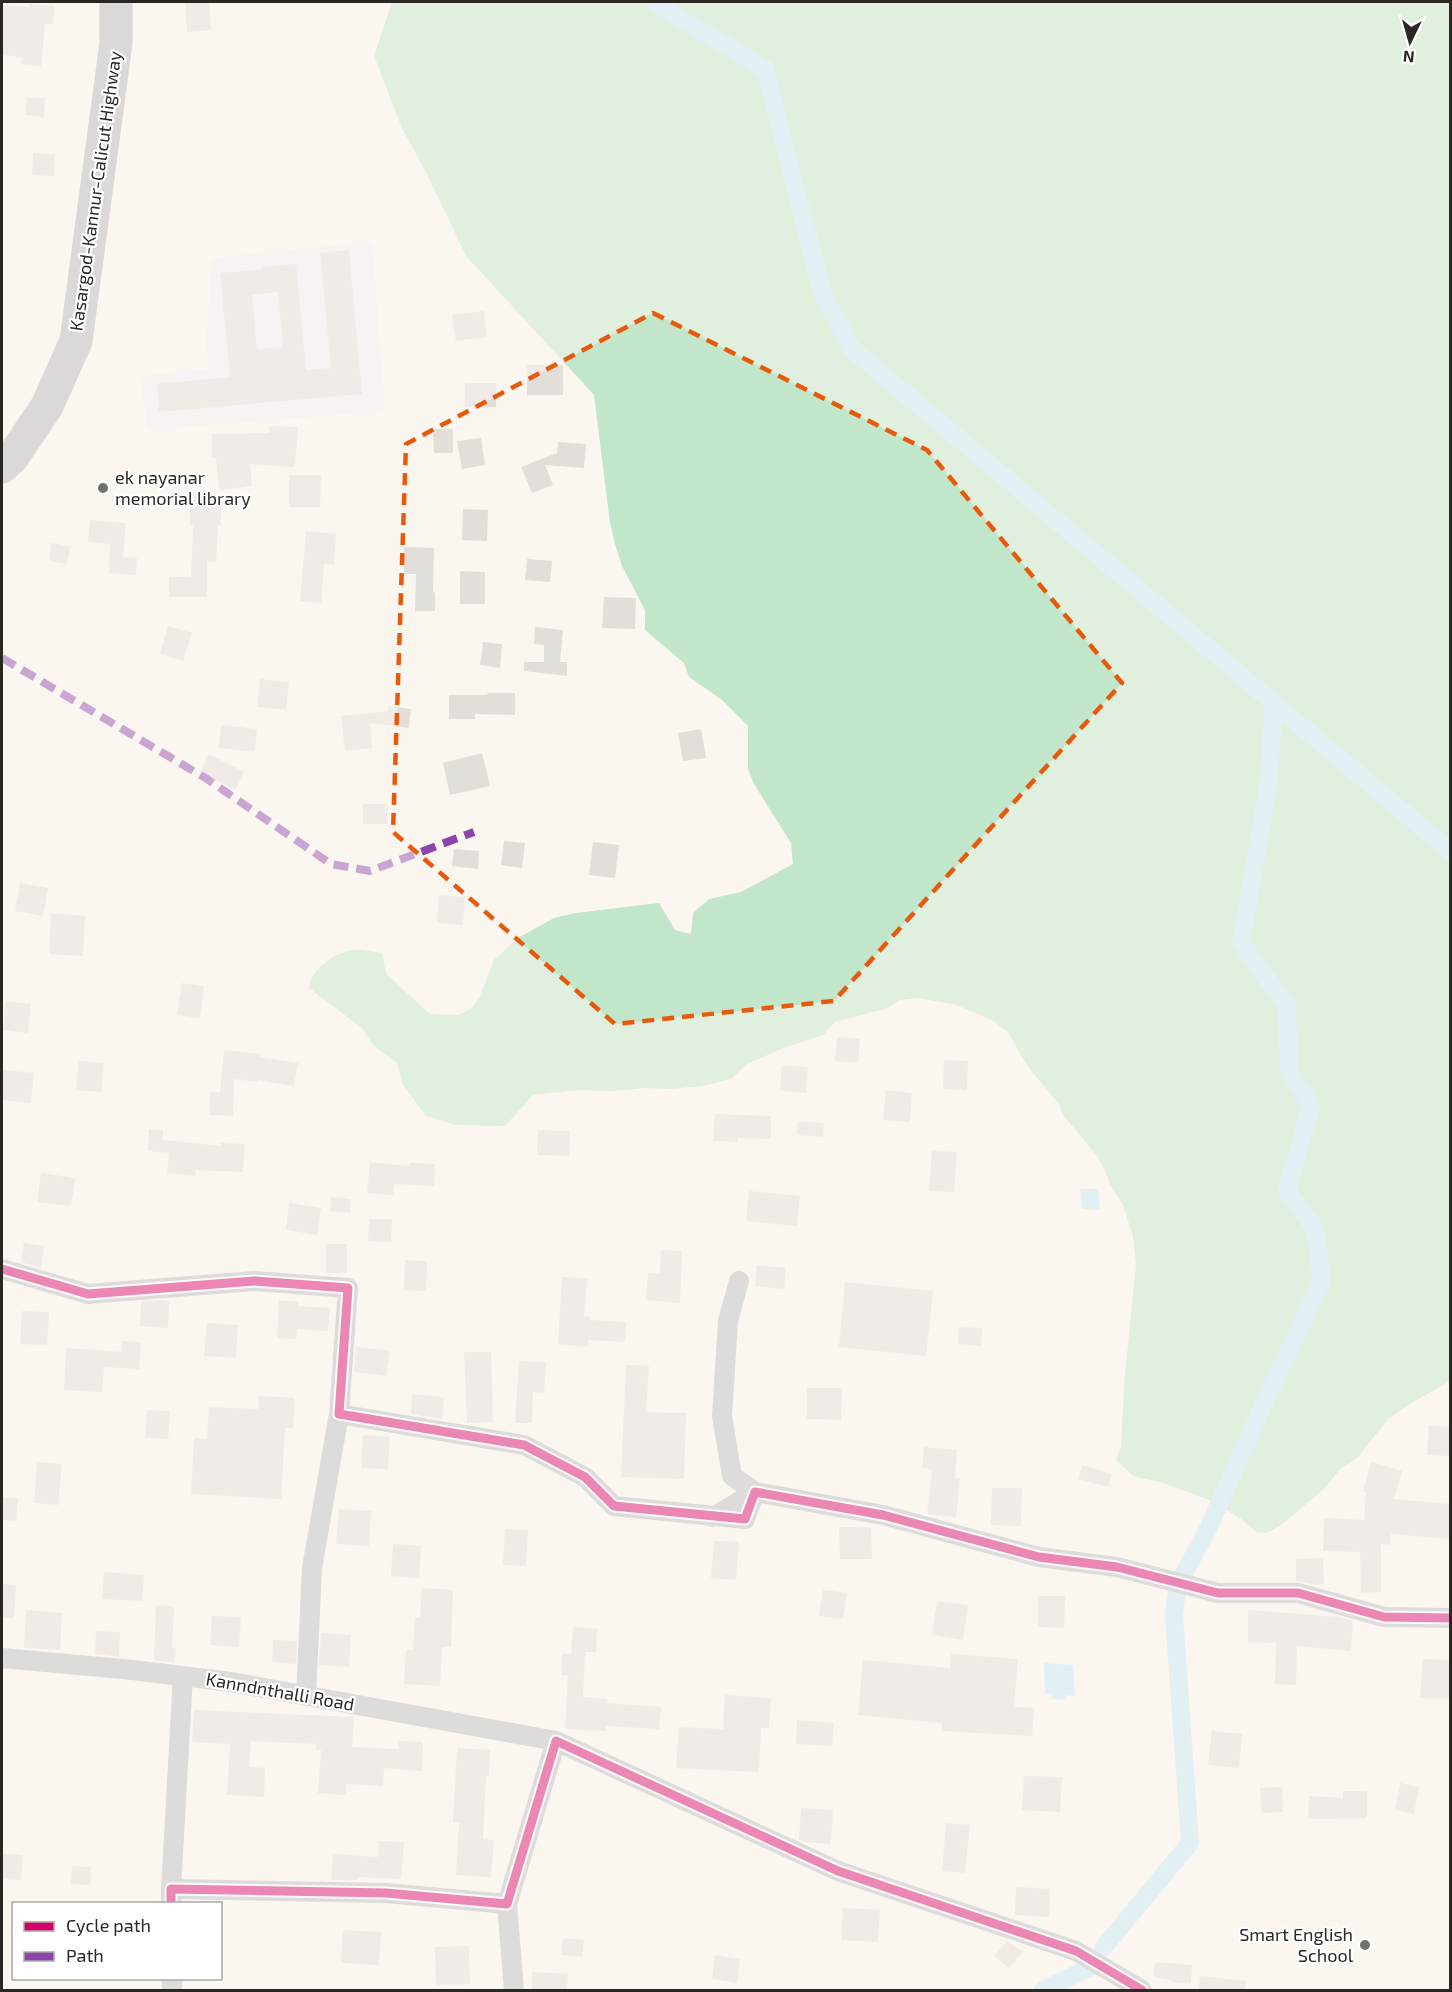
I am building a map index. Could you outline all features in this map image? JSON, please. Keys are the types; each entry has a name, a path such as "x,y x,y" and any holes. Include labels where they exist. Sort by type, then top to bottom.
{"highway":[{"name":"Kasargod-Kannur-Calicut Highway","path":"2,467 12,458 47,406 76,341 116,43 116,2"}],"street":[{"path":"2,1269 88,1294 254,1281 348,1288 339,1414 312,1568 306,1696"},
{"path":"738,1281 728,1322 722,1416 732,1476 755,1492 883,1515 1039,1557 1117,1567 1218,1593 1298,1593 1384,1617 1450,1618"},
{"path":"339,1414 524,1445 585,1477 614,1506 745,1519 755,1492"},
{"name":"Kanndnthalli Road","path":"2,1658 231,1682 556,1741 838,1871 1076,1951 1142,1990"},
{"path":"183,1676 171,1896 386,1893 507,1904"},
{"path":"514,1990 507,1904 556,1741"}],"highlighted area":[{"path":"653,313 927,450 1122,683 834,1001 615,1024 393,832 406,444"}],"shaded area":[{"path":"372,242 385,411 148,430 140,376 209,369 206,343 212,258"}],"green space":[{"path":"392,2 1450,2 1450,1381 1388,1419 1358,1457 1340,1469 1325,1488 1281,1525 1266,1533 1256,1532 1241,1519 1209,1500 1163,1483 1133,1476 1116,1460 1121,1447 1124,1385 1136,1265 1133,1236 1122,1203 1097,1156 1028,1067 1008,1032 992,1020 956,1005 919,998 900,1000 885,1009 835,1022 823,1035 786,1047 747,1064 731,1079 702,1086 670,1089 580,1090 533,1095 505,1126 456,1125 426,1116 402,1083 397,1063 373,1045 362,1028 309,988 314,974 331,958 356,950 382,953 386,974 430,1014 458,1015 472,1008 480,996 494,960 518,938 554,918 576,913 659,903 675,930 691,934 693,913 709,899 741,892 793,864 791,843 754,784 748,769 748,726 721,699 689,677 684,663 645,630 645,610 622,566 610,523 594,395 466,256 402,128 374,56"}],"water":[{"path":"1080,1189 1098,1189 1100,1210 1082,1209"},
{"path":"1044,1663 1073,1665 1075,1696 1067,1695 1065,1700 1051,1699 1052,1694 1045,1693"}],"building":[{"path":"185,2 209,2 211,30 187,32"},
{"path":"29,4 55,6 53,24 45,24 41,66 21,64 22,57 2,55 2,5 29,7"},
{"path":"27,97 45,98 44,117 25,115"},
{"path":"33,153 55,154 54,176 32,175"},
{"path":"349,250 362,394 159,412 157,384 230,377 220,273 261,270 261,267 296,264 306,370 331,368 320,253","holes":["278,292 283,347 257,349 252,295"]},
{"path":"484,311 487,337 456,341 452,315"},
{"path":"527,365 563,365 563,395 527,395"},
{"path":"465,383 496,383 496,407 465,407"},
{"path":"270,426 298,427 295,467 250,464 252,486 219,490 216,458 212,458 212,434 269,433"},
{"path":"433,429 453,429 453,453 434,453"},
{"path":"481,438 485,465 462,469 457,441"},
{"path":"558,442 586,444 584,468 545,465 553,485 532,493 521,467 557,453"},
{"path":"289,475 321,475 320,507 289,507"},
{"path":"190,495 221,495 221,525 218,525 216,562 207,561 207,597 169,597 169,577 191,577 193,525 190,525"},
{"path":"463,509 488,510 487,541 462,540"},
{"path":"90,520 126,523 123,557 137,558 136,575 109,573 110,544 88,542"},
{"path":"306,531 336,534 334,565 324,564 321,603 300,601"},
{"path":"51,543 70,546 67,564 49,561"},
{"path":"404,547 434,548 435,611 415,611 416,574 404,574"},
{"path":"527,559 552,561 550,582 525,580"},
{"path":"460,571 485,572 485,604 460,604"},
{"path":"604,597 636,598 635,629 602,628"},
{"path":"168,626 192,633 183,661 160,654"},
{"path":"535,627 563,630 560,662 567,662 567,676 524,671 524,662 544,662 544,645 534,644"},
{"path":"483,642 502,644 500,668 480,665"},
{"path":"260,679 289,682 286,710 257,707"},
{"path":"488,693 515,693 515,715 475,714 475,719 449,719 449,695 487,695"},
{"path":"389,706 411,709 409,728 370,723 372,748 345,751 341,716 388,711"},
{"path":"221,725 257,729 255,752 219,748"},
{"path":"701,729 706,758 683,761 678,733"},
{"path":"482,753 490,786 450,795 443,763"},
{"path":"209,754 244,772 235,790 200,772"},
{"path":"363,804 388,804 387,824 363,824"},
{"path":"504,841 525,843 522,868 501,865"},
{"path":"593,842 619,845 615,878 589,875"},
{"path":"454,849 479,851 478,869 452,866"},
{"path":"20,883 48,888 43,916 15,911"},
{"path":"439,895 465,897 463,925 437,923"},
{"path":"51,913 85,916 83,956 49,954"},
{"path":"182,983 204,986 200,1018 177,1015"},
{"path":"6,1001 31,1004 28,1033 3,1030"},
{"path":"837,1037 860,1039 858,1063 835,1061"},
{"path":"224,1050 260,1054 259,1057 298,1063 294,1086 234,1079 233,1116 209,1115 210,1092 220,1092"},
{"path":"944,1060 968,1061 967,1090 943,1089"},
{"path":"79,1061 104,1063 101,1092 76,1090"},
{"path":"782,1065 808,1067 806,1093 780,1091"},
{"path":"3,1070 34,1073 31,1103 2,1100"},
{"path":"886,1090 912,1093 910,1122 883,1120"},
{"path":"715,1114 771,1116 771,1139 737,1138 737,1142 713,1141"},
{"path":"798,1121 824,1123 823,1137 797,1135"},
{"path":"149,1129 163,1130 163,1140 221,1146 221,1143 245,1144 243,1172 196,1170 195,1176 167,1173 169,1153 148,1151"},
{"path":"538,1130 570,1131 569,1156 537,1155"},
{"path":"932,1151 957,1152 954,1192 929,1191"},
{"path":"370,1162 409,1166 409,1163 435,1164 434,1186 394,1184 393,1195 367,1193"},
{"path":"41,1173 75,1178 71,1206 37,1202"},
{"path":"749,1191 800,1196 797,1226 746,1221"},
{"path":"331,1197 351,1199 350,1213 330,1211"},
{"path":"289,1203 321,1208 317,1235 286,1230"},
{"path":"369,1219 392,1219 391,1242 368,1241"},
{"path":"24,1243 44,1246 41,1268 21,1262"},
{"path":"326,1244 347,1244 347,1273 326,1273"},
{"path":"661,1250 682,1251 680,1303 646,1300 648,1273 660,1274"},
{"path":"405,1260 427,1261 426,1291 404,1290"},
{"path":"757,1265 786,1268 784,1289 755,1286"},
{"path":"562,1277 587,1279 584,1316 590,1317 590,1320 626,1322 625,1342 588,1340 588,1347 558,1344"},
{"path":"845,1282 933,1291 926,1356 839,1347"},
{"path":"279,1300 298,1302 298,1306 330,1308 328,1331 297,1329 296,1339 277,1338"},
{"path":"169,1301 168,1328 140,1326 141,1302"},
{"path":"22,1311 49,1312 47,1345 20,1344"},
{"path":"207,1323 238,1325 236,1358 204,1356"},
{"path":"959,1327 982,1328 981,1346 958,1344"},
{"path":"122,1341 141,1342 139,1369 104,1367 102,1392 64,1390 66,1348 121,1352"},
{"path":"356,1347 390,1351 386,1376 354,1372"},
{"path":"464,1352 491,1352 493,1422 467,1423"},
{"path":"519,1361 546,1362 544,1393 533,1392 532,1423 515,1423"},
{"path":"626,1365 649,1366 646,1412 686,1413 684,1479 621,1477"},
{"path":"807,1388 842,1388 841,1420 807,1419"},
{"path":"412,1394 444,1397 442,1419 411,1414"},
{"path":"259,1396 295,1398 293,1428 285,1428 281,1499 191,1494 194,1438 207,1439 209,1407 258,1409"},
{"path":"147,1410 170,1411 168,1439 145,1438"},
{"path":"1429,1425 1450,1427 1450,1456 1427,1455"},
{"path":"363,1435 390,1437 388,1469 361,1468"},
{"path":"924,1447 957,1450 955,1478 960,1479 956,1517 927,1514 932,1469 922,1468"},
{"path":"37,1462 62,1464 58,1505 34,1503"},
{"path":"1371,1462 1402,1471 1394,1499 1450,1504 1450,1539 1391,1534 1390,1545 1381,1544 1381,1592 1361,1593 1360,1552 1323,1551 1324,1518 1364,1520 1366,1492 1363,1491"},
{"path":"1082,1465 1112,1474 1108,1487 1078,1479"},
{"path":"992,1488 1022,1488 1021,1526 991,1525"},
{"path":"2,1497 18,1498 16,1521 2,1520"},
{"path":"339,1509 371,1511 369,1546 336,1544"},
{"path":"839,1527 871,1527 872,1559 840,1559"},
{"path":"505,1529 528,1530 526,1566 503,1565"},
{"path":"714,1541 739,1542 736,1580 711,1578"},
{"path":"393,1544 421,1546 419,1578 391,1576"},
{"path":"1323,1558 1324,1586 1296,1581 1296,1559"},
{"path":"104,1572 144,1575 142,1601 102,1599"},
{"path":"2,1584 16,1585 14,1618 2,1617"},
{"path":"422,1588 453,1590 451,1647 442,1647 440,1686 404,1684 406,1649 413,1650 415,1617 420,1617"},
{"path":"823,1590 847,1593 843,1619 819,1616"},
{"path":"1038,1596 1065,1596 1064,1628 1038,1627"},
{"path":"937,1601 968,1605 963,1640 932,1635"},
{"path":"156,1605 174,1607 172,1648 176,1648 175,1663 154,1660"},
{"path":"26,1610 62,1613 60,1650 24,1648"},
{"path":"1248,1610 1339,1617 1353,1621 1351,1651 1297,1646 1296,1685 1275,1684 1276,1643 1248,1642"},
{"path":"212,1616 241,1617 239,1647 210,1645"},
{"path":"573,1627 597,1629 596,1652 585,1652 583,1697 608,1699 607,1703 661,1707 659,1729 606,1726 606,1731 565,1729 568,1675 561,1675 562,1654 571,1654"},
{"path":"96,1631 120,1632 119,1657 95,1654"},
{"path":"321,1633 351,1635 349,1667 319,1665"},
{"path":"273,1640 297,1641 296,1664 272,1662"},
{"path":"951,1654 1018,1659 1014,1707 1034,1708 1032,1736 942,1731 942,1723 858,1715 863,1660 950,1668"},
{"path":"1423,1659 1450,1660 1450,1698 1420,1698"},
{"path":"725,1695 771,1698 769,1728 761,1728 759,1772 676,1768 679,1727 723,1729"},
{"path":"194,1710 354,1717 352,1747 399,1749 399,1741 423,1742 422,1771 384,1768 383,1786 346,1784 346,1795 318,1793 321,1750 316,1750 316,1744 251,1741 249,1767 265,1768 264,1797 227,1795 230,1744 192,1742"},
{"path":"797,1720 834,1723 832,1746 796,1744"},
{"path":"1212,1731 1242,1734 1239,1768 1208,1765"},
{"path":"457,1748 490,1750 489,1776 486,1776 483,1839 494,1840 491,1877 456,1875 459,1823 453,1823"},
{"path":"1024,1776 1062,1777 1060,1812 1022,1810"},
{"path":"1400,1783 1419,1787 1414,1814 1395,1810"},
{"path":"1282,1787 1283,1812 1262,1813 1260,1788"},
{"path":"1343,1791 1367,1791 1367,1818 1308,1819 1309,1796 1343,1798"},
{"path":"801,1808 833,1810 831,1844 799,1840"},
{"path":"946,1823 970,1825 965,1873 942,1871"},
{"path":"379,1841 404,1842 401,1879 358,1877 357,1880 331,1880 333,1854 378,1857"},
{"path":"2,1854 23,1855 21,1880 2,1879"},
{"path":"72,1866 91,1867 90,1885 71,1884"},
{"path":"1016,1887 1050,1889 1049,1917 1015,1915"},
{"path":"843,1908 880,1910 878,1942 841,1940"},
{"path":"343,1930 381,1932 379,1965 341,1963"},
{"path":"563,1938 584,1940 582,1957 561,1955"},
{"path":"1007,1941 1023,1952 1009,1968 994,1956"},
{"path":"469,1946 470,1984 436,1985 435,1947"},
{"path":"715,1955 740,1959 737,1983 712,1979"},
{"path":"1155,1962 1192,1965 1191,1984 1153,1977"},
{"path":"532,1972 568,1974 567,1990 532,1990"},
{"path":"1200,1976 1245,1981 1245,1990 1199,1990"}],"waterway":[{"path":"656,2 765,69 823,295 852,349 1450,851"},
{"path":"1182,1577 1208,1529 1322,1281 1315,1229 1287,1190 1311,1106 1289,1070 1287,1006 1241,943 1268,787 1274,703"},
{"path":"1185,1570 1199,1547"},
{"path":"1103,1948 1190,1843 1174,1615 1177,1590"},
{"path":"1043,1990 1089,1968"}],"marked path":[{"path":"2,658 207,779 331,864 370,871 474,832"}],"cycle path":[{"path":"2,1269 88,1294 254,1281 348,1288 339,1414 524,1445 585,1477 614,1506 745,1519 755,1492 883,1515 1039,1557 1117,1567 1218,1593 1298,1593 1384,1617 1450,1618"},
{"path":"171,1902 171,1889 386,1893 507,1904 556,1741 838,1871 1076,1951 1142,1990"}],"place":[{"name":"ek nayanar memorial library","path":"103,488"},
{"name":"Smart English School","path":"1365,1945"}]}
